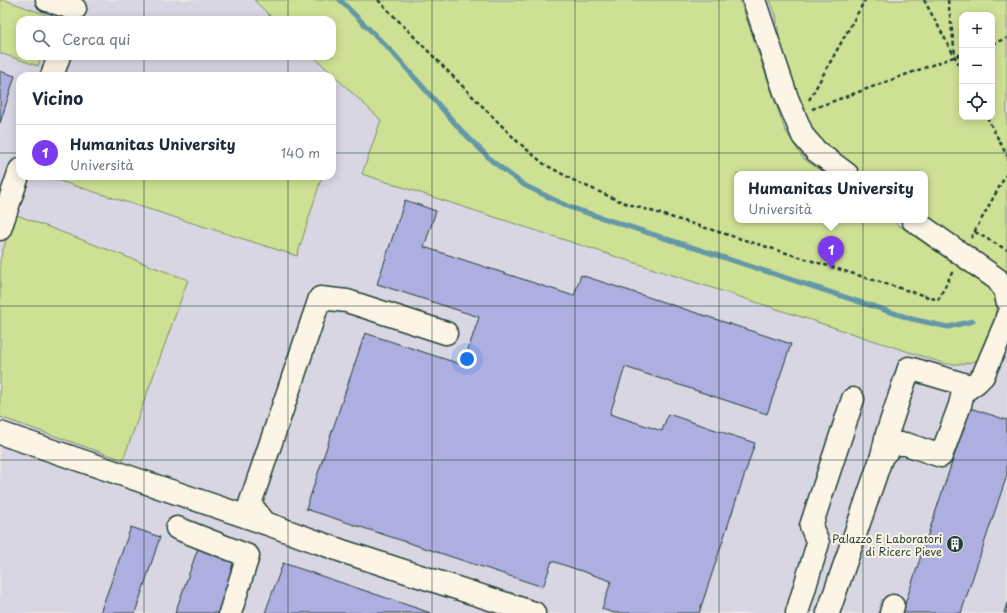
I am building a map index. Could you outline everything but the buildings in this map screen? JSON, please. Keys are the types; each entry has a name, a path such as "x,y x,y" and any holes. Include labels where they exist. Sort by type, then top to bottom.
{"street":[{"path":"47,0 74,10"},
{"path":"754,0 798,114 803,136 816,151 843,171"},
{"path":"53,72 58,60"},
{"path":"0,229 17,180"},
{"path":"917,223 997,279 1006,292 1007,300"},
{"path":"265,523 250,504 320,298 347,301 446,333"},
{"path":"882,456 894,444 906,444 941,456 960,405 963,392 983,376 1006,322 1007,316"},
{"path":"828,613 882,456 887,434 909,368 970,386"},
{"path":"797,613 818,543 811,526 853,399"},
{"path":"0,433 265,523 345,552 534,613"},
{"path":"177,528 248,556 230,613"}],"path":[{"path":"378,0 518,142 544,164 577,182 622,202 938,300 1007,173"},
{"path":"798,114 865,0"},
{"path":"924,0 959,64"},
{"path":"948,0 955,57"},
{"path":"995,43 1007,38"},
{"path":"798,114 959,55"},
{"path":"988,120 1007,156"},
{"path":"975,232 1007,250"}],"shaded area":[{"path":"0,0 1007,0 1007,613 0,613"}],"green space":[{"path":"0,0 5,0 49,16 16,16 16,58 0,53"},
{"path":"254,0 740,0 785,130 803,158 821,171 734,171 734,223 895,223 990,289 996,304 996,309 992,328 979,360 963,364 946,364 362,174 381,120 336,78 336,72 330,72 317,60 336,60 336,16 270,16"},
{"path":"770,0 1007,0 1007,281 928,222 928,171 857,171 811,136 786,88 776,15"},
{"path":"20,60 40,60 38,66"},
{"path":"57,180 321,180 297,256"},
{"path":"14,214 188,280 123,460 0,417 0,260"}],"waterway":[{"path":"340,0 393,53 460,129 492,161 524,185 569,207 912,319 948,327 973,321"}],"place":[{"name":"Humanitas University","path":"831,269"},
{"name":"Palazzo E Laboratori di Ricerc Pieve","path":"955,544"}]}
